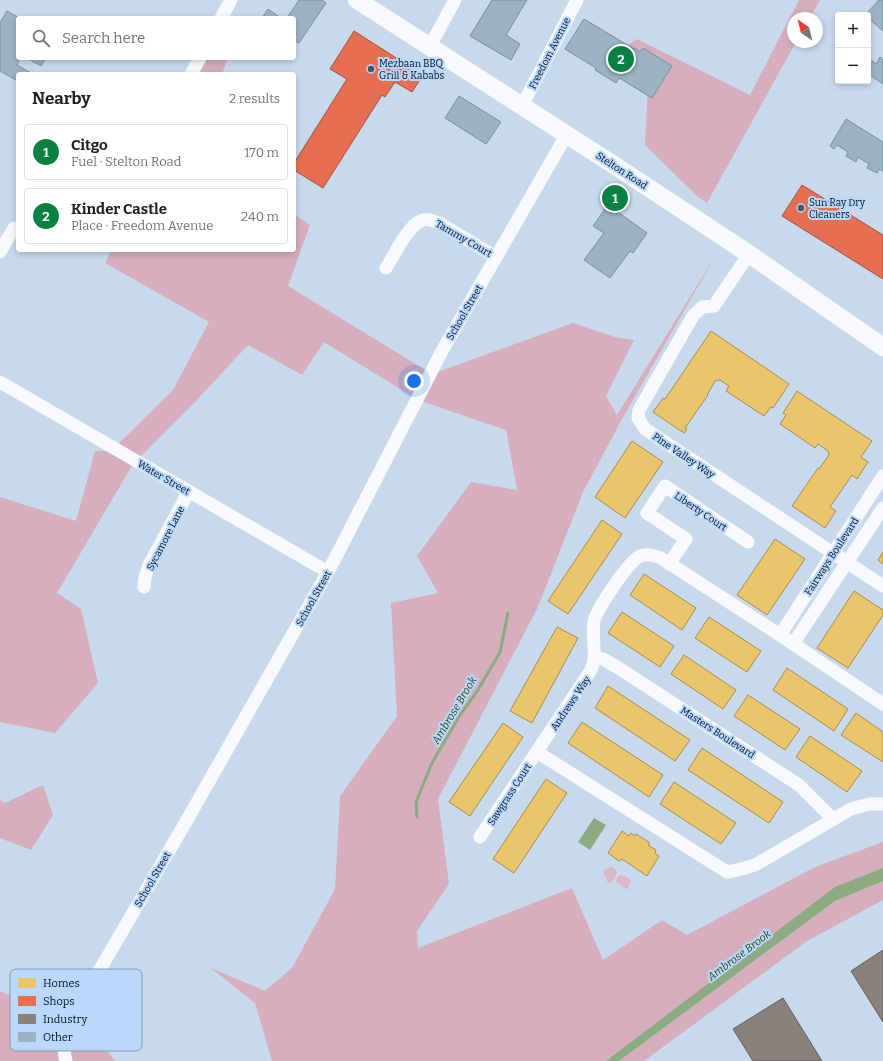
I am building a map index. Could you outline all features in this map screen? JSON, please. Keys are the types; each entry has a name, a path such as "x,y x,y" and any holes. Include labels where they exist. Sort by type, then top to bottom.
{"main road":[{"name":"Stelton Road","path":"356,0 567,134 749,254 883,347"}],"street":[{"path":"222,16 231,0"},
{"path":"430,46 455,0"},
{"name":"Freedom Avenue","path":"522,106 577,0"},
{"path":"192,72 199,60"},
{"name":"School Street","path":"100,969 328,572 442,351 567,134"},
{"name":"Tammy Court","path":"386,268 411,229 417,222 424,219 432,220 441,224 496,257"},
{"path":"0,252 14,228"},
{"name":"Pine Valley Way","path":"749,254 714,306 702,307 693,316 640,410 638,418 645,429 883,586"},
{"name":"Water Street","path":"0,382 328,572"},
{"name":"Fairways Boulevard","path":"780,635 883,476"},
{"name":"Liberty Court","path":"669,564 686,539 647,513 664,486 748,542"},
{"name":"Sycamore Lane","path":"144,587 145,577 149,565 189,491"},
{"name":"Fairways Boulevard","path":"793,644 883,508"},
{"name":"Andrews Way","path":"537,752 591,670 595,657 593,631 594,621 599,609 631,563 641,556 648,554 661,558 883,704"},
{"name":"Masters Boulevard","path":"595,657 603,659 618,667 799,785 833,819"},
{"path":"537,752 727,872 755,865 833,819 861,805 883,804"},
{"name":"Sawgrass Court","path":"480,837 537,752"},
{"name":"School Street","path":"65,1051 66,1061"}],"shaded area":[{"path":"799,0 820,0 813,12 793,12"},
{"path":"787,23 787,48 793,48 707,203 698,197 645,145 648,81 624,48 637,39 750,95"},
{"path":"198,60 227,60 223,72 193,72"},
{"path":"296,215 310,225 288,286 432,374 573,323 615,337 634,340 606,396 617,415 716,255 621,421 583,492 538,607 438,799 449,884 417,931 418,948 572,888 603,960 662,920 687,935 815,867 883,842 883,868 835,888 606,1061 272,1061 255,1003 211,968 265,991 292,968 335,889 340,796 397,716 391,603 438,593 417,556 471,482 517,490 506,430 418,400 324,342 302,375 248,345 195,402 133,464 57,593 81,609 98,683 55,733 0,722 0,497 76,521 95,451 111,451 173,390 209,322 105,263 110,252 296,252"},
{"path":"43,785 53,815 31,850 0,838 0,800 5,803"},
{"path":"594,818 606,825 590,850 578,842"},
{"path":"610,867 613,867 617,872 611,883 608,883 603,872"},
{"path":"883,868 883,881 835,901 619,1061 606,1061 835,887"},
{"path":"620,875 627,877 631,881 628,889 616,882"},
{"path":"883,881 883,900 807,941 644,1061 619,1061 835,901"},
{"path":"0,991 10,995 10,1051 107,1051 115,1061 0,1061"}],"building: Homes":[{"path":"711,331 789,384 773,408 771,407 764,416 726,391 729,386 720,380 715,381 708,395 685,428 687,429 684,433 653,412 663,398 665,399"},
{"path":"797,391 872,441 861,457 868,462 857,479 852,475 830,507 836,511 825,528 792,506 818,468 819,469 829,455 828,451 818,444 815,448 780,424 786,415 783,413"},
{"path":"632,441 663,462 625,518 595,497"},
{"path":"602,520 622,534 568,614 548,601"},
{"path":"775,539 805,559 767,615 737,595"},
{"path":"883,552 883,564 878,560"},
{"path":"644,574 696,608 682,630 630,595"},
{"path":"854,591 883,610 883,615 848,668 817,648"},
{"path":"622,612 674,646 660,667 608,633"},
{"path":"709,617 761,651 747,672 695,638"},
{"path":"557,627 578,638 532,723 510,711"},
{"path":"684,655 736,690 723,709 671,674"},
{"path":"787,668 848,709 834,731 773,690"},
{"path":"608,686 690,740 675,761 595,708"},
{"path":"748,695 800,729 785,750 734,716"},
{"path":"856,713 883,732 883,762 841,735"},
{"path":"582,722 663,775 649,797 568,743"},
{"path":"503,723 523,737 470,816 449,802"},
{"path":"810,736 862,771 847,792 796,757"},
{"path":"702,748 783,802 769,823 688,770"},
{"path":"546,779 567,793 514,873 493,859"},
{"path":"674,782 736,823 721,844 660,804"},
{"path":"622,831 629,836 631,833 635,836 636,834 650,843 648,845 656,850 655,853 659,856 647,876 622,859 619,861 608,853"}],"building: Shops":[{"path":"354,31 423,75 412,92 395,82 385,97 382,95 323,188 296,171 296,160 347,79 330,69"},
{"path":"802,185 883,235 883,279 782,216"}],"building: Industry":[{"path":"883,950 883,1022 851,971"},
{"path":"783,998 822,1061 753,1061 733,1029"}],"building: Other":[{"path":"299,0 322,0 326,3 299,43 296,41 296,16 288,16"},
{"path":"492,0 527,0 506,35 520,44 511,60 470,36"},
{"path":"879,0 883,0 883,31 871,21 871,12 868,12"},
{"path":"268,9 278,16 263,16"},
{"path":"7,11 16,16 16,60 19,60 17,65 29,72 16,72 16,80 0,71 0,23"},
{"path":"584,19 634,49 640,52 643,48 672,66 652,98 619,78 616,83 595,70 596,68 565,49"},
{"path":"880,57 883,60 883,84 871,76 871,62 872,61 876,64"},
{"path":"30,60 45,60 41,66"},
{"path":"459,96 501,122 486,144 445,118"},
{"path":"846,119 883,142 883,171 879,169 877,173 867,168 869,164 858,157 856,162 846,156 848,152 837,145 834,149 830,146"},
{"path":"608,205 647,233 633,253 630,251 610,278 584,260 604,233 593,226"}],"waterway":[{"name":"Ambrose Brook","path":"417,817 416,802 432,763 500,652 508,613"}],"place":[{"name":"Kinder Castle","path":"621,59"},
{"name":"Mezbaan BBQ Grill & Kababs","path":"371,69"},
{"name":"Citgo","path":"615,198"},
{"name":"Sun Ray Dry Cleaners","path":"801,208"}]}
